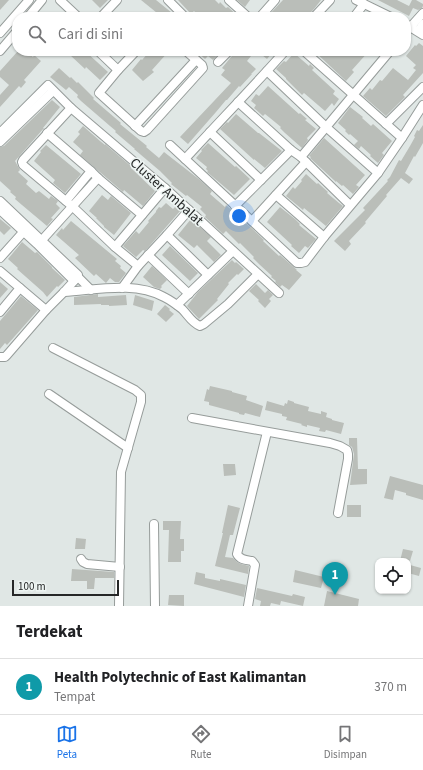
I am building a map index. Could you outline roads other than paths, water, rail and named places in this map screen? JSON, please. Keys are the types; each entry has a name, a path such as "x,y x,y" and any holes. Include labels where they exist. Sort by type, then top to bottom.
{"street":[{"path":"18,12 29,0"},
{"path":"32,12 42,0"},
{"path":"60,0 73,12"},
{"path":"106,12 117,0"},
{"path":"168,0 180,12"},
{"path":"229,0 242,12"},
{"path":"264,12 275,0"},
{"path":"321,12 330,0"},
{"path":"356,12 360,2 381,12"},
{"path":"414,29 423,12"},
{"path":"0,33 12,19"},
{"path":"0,51 12,37"},
{"path":"103,56 118,70"},
{"path":"131,56 98,93 135,126 144,132 202,70 202,65 192,56"},
{"path":"218,62 224,56"},
{"path":"185,159 280,56"},
{"path":"309,56 402,138"},
{"path":"252,221 276,195 326,127 386,56"},
{"path":"135,126 196,60"},
{"path":"267,71 326,127 378,173"},
{"path":"386,124 423,87"},
{"path":"0,133 50,88"},
{"path":"0,142 50,88"},
{"name":"Cluster Ambalat","path":"50,88 71,108 165,188 279,293"},
{"path":"238,102 303,160 350,205"},
{"path":"170,146 301,264 305,262 350,205 378,173 423,105"},
{"path":"71,108 23,160 23,165 73,207 115,247 138,266"},
{"path":"210,132 261,180"},
{"path":"48,133 142,215"},
{"path":"235,206 291,150"},
{"path":"66,201 91,171"},
{"path":"42,240 98,178"},
{"path":"115,247 165,188"},
{"path":"276,195 324,237"},
{"path":"0,201 37,244 76,279 91,290"},
{"path":"0,210 42,240 78,274 76,279 46,310 8,355 0,357"},
{"path":"122,288 138,266 189,210"},
{"path":"0,258 26,230"},
{"path":"167,235 208,275"},
{"path":"177,306 233,250"},
{"path":"148,255 188,294"},
{"path":"0,271 46,310"},
{"path":"64,292 122,288 133,288 148,291 164,297 181,308 196,324 200,326 228,304 258,274"},
{"path":"0,312 20,288"},
{"path":"53,348 135,390 141,395 141,402 121,472 119,606"},
{"path":"50,394 128,448"},
{"path":"192,418 340,446 346,450 348,459 338,513"},
{"path":"248,606 255,565 252,561 241,559 237,554 267,432"},
{"path":"154,524 155,606"},
{"path":"81,559 87,564 120,567"}],"place":[{"name":"Health Polytechnic of East Kalimantan","path":"335,595"}]}
